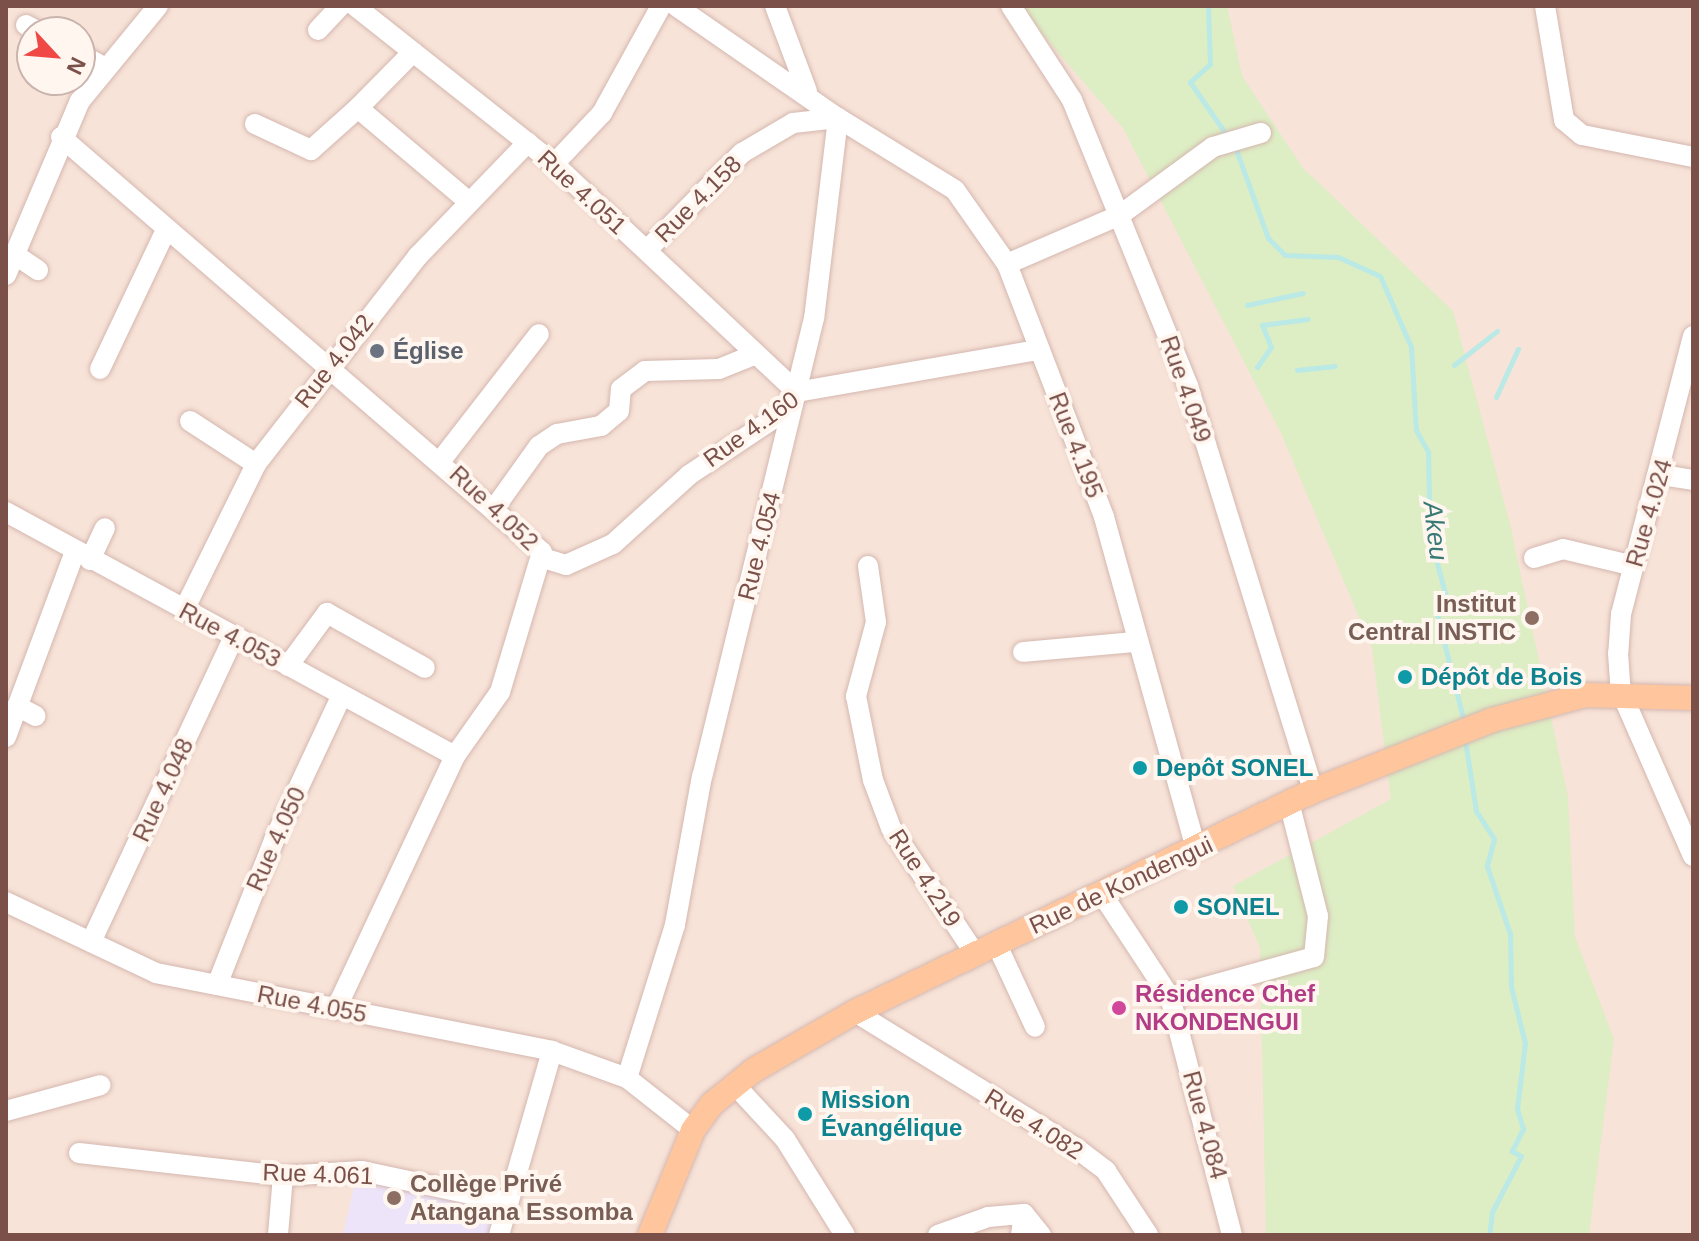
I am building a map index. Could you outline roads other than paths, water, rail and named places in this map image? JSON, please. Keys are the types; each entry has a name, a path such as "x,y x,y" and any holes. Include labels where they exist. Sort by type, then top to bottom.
{"main road":[{"name":"Rue de Kondengui","path":"650,1235 693,1130 734,1084 855,1012 1290,806 1313,791 1457,733 1492,720 1621,692 1693,698"}],"street":[{"path":"6,275 61,137 102,66 158,6"},
{"path":"318,30 340,6"},
{"name":"Rue 4.051","path":"355,6 554,164 647,250 752,356 797,392"},
{"path":"554,164 602,113 661,6"},
{"path":"676,6 807,91 838,118"},
{"path":"775,6 807,91"},
{"name":"Rue 4.049","path":"1011,6 1072,100 1188,386 1313,791"},
{"path":"1545,6 1564,120 1571,127 1608,142 1693,157"},
{"path":"255,124 311,150 413,52"},
{"path":"96,63 102,66"},
{"path":"358,108 467,200"},
{"name":"Rue 4.158","path":"647,250 742,153 793,123 838,118"},
{"name":"Rue 4.195","path":"838,118 955,190 1007,264 1115,547 1136,642 1196,849"},
{"name":"Rue 4.054","path":"627,1078 675,925 702,776 814,318 838,118"},
{"path":"1007,264 1120,215 1213,147 1261,133"},
{"name":"Rue 4.052","path":"61,137 166,230 331,363 539,544 543,558 500,692 455,756 336,1009"},
{"name":"Rue 4.042","path":"184,610 256,464 331,363 467,200 528,142"},
{"path":"100,369 166,230"},
{"path":"14,254 38,270"},
{"path":"442,459 539,334"},
{"name":"Rue 4.024","path":"1621,692 1621,614 1662,475 1693,336"},
{"name":"Rue 4.160","path":"543,558 566,565 613,544 689,475 776,417 797,392 1038,350"},
{"path":"496,506 539,446 557,434 601,426 619,411 621,389 645,371 719,369 752,356"},
{"path":"190,421 256,464"},
{"path":"1662,475 1690,476"},
{"name":"Rue 4.053","path":"6,512 455,756"},
{"path":"6,737 26,711 82,556 105,528"},
{"path":"1534,558 1563,549 1634,566"},
{"name":"Rue 4.219","path":"868,566 876,622 856,696 873,780 891,828 986,950 1035,1027"},
{"path":"288,666 327,613 425,668"},
{"name":"Rue 4.048","path":"91,942 234,637"},
{"path":"1023,652 1136,642"},
{"path":"1621,692 1693,856"},
{"name":"Rue 4.050","path":"217,985 274,840 342,695"},
{"path":"1170,997 1314,957 1318,916 1290,806"},
{"name":"Rue 4.084","path":"1102,894 1170,997 1232,1235"},
{"name":"Rue 4.055","path":"6,902 156,973 552,1051 627,1078"},
{"name":"Rue 4.082","path":"855,1012 1076,1148 1106,1171 1148,1235"},
{"path":"499,1235 552,1051"},
{"path":"627,1078 693,1130"},
{"path":"734,1084 785,1139 845,1235"},
{"path":"6,1111 101,1085"},
{"name":"Rue 4.061","path":"79,1153 283,1176 362,1171 508,1202"},
{"path":"278,1235 283,1176"},
{"path":"938,1235 988,1217 1022,1225 1041,1235"}],"waterway":[{"name":"Akeu","path":"1208,6 1210,64 1190,82 1228,137"},
{"name":"Akeu","path":"1234,144 1268,238 1285,255 1338,257 1380,276 1411,347 1416,430 1428,452 1430,537 1448,604 1437,614 1464,722"},
{"path":"1247,305 1303,293"},
{"path":"1257,367 1271,347 1262,325 1308,319"},
{"path":"1454,365 1497,331"},
{"path":"1496,397 1518,349"},
{"path":"1297,370 1335,366"},
{"name":"Akeu","path":"1465,740 1476,811 1494,839 1487,866 1510,934 1511,987 1525,1043 1517,1109 1523,1129 1512,1151 1521,1156 1492,1212 1489,1235"}],"place":[{"name":"Église","path":"377,351"},
{"name":"Institut Central INSTIC","path":"1532,618"},
{"name":"Dépôt de Bois","path":"1405,677"},
{"name":"Depôt SONEL","path":"1140,768"},
{"name":"SONEL","path":"1181,907"},
{"name":"Résidence Chef NKONDENGUI","path":"1119,1008"},
{"name":"Mission Évangélique","path":"805,1114"},
{"name":"Collège Privé Atangana Essomba","path":"394,1198"}]}
